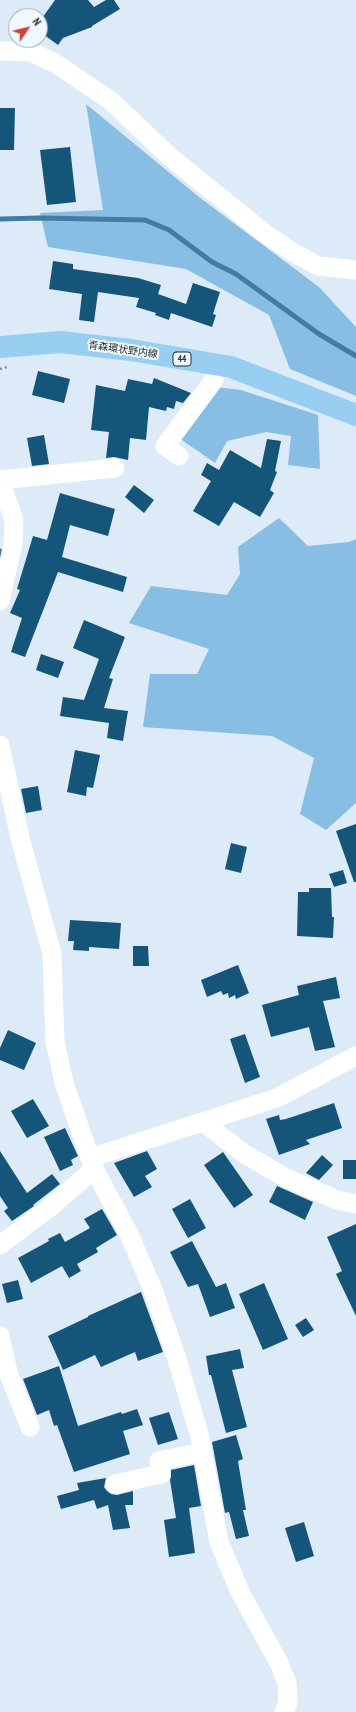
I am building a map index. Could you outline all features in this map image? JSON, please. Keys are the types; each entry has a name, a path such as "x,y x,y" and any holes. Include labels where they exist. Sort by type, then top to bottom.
{"main road":[{"name":"青森環状野内線","path":"0,348 61,342 131,350 216,364 231,367 356,415"}],"street":[{"path":"0,51 31,52 55,63 74,76 111,102 169,156 263,232 294,253 318,266 356,269"},
{"path":"179,456 165,446 214,380 216,364"},
{"path":"2,590 13,544 14,520 0,480 115,468"},
{"path":"0,744 20,838 52,954 55,1042 65,1086 92,1164 129,1234 153,1290 176,1356 200,1437 219,1542 240,1592 279,1663 287,1683 288,1702 284,1712"},
{"path":"0,1245 48,1209 92,1164 203,1122 277,1098 356,1056"},
{"path":"203,1122 243,1153 284,1177 337,1200 356,1204"},
{"path":"0,1336 8,1372 30,1427"},
{"path":"115,1484 161,1474 159,1461 202,1452"}],"shaded area":[{"path":"86,104 199,197 319,287 356,327 356,396 290,369 269,315 186,269 48,247 40,213 103,210"},
{"path":"216,387 241,390 318,415 320,469 288,465 291,436 266,432 227,441 215,463 179,438"},
{"path":"279,518 308,546 349,542 356,539 356,803 326,830 300,814 314,758 272,736 143,727 150,674 197,674 209,649 129,623 151,586 227,595 240,574 238,547"}],"building":[{"path":"55,0 88,0 94,7 106,0 114,0 120,9 92,27 63,38 58,45 48,38 48,10"},
{"path":"0,108 15,108 14,150 0,150"},
{"path":"70,147 76,202 47,205 40,150"},
{"path":"53,261 73,264 73,269 138,278 161,285 158,294 186,304 193,283 220,292 213,314 216,315 212,327 171,313 169,320 155,315 156,313 136,307 139,298 98,292 94,322 79,320 82,294 49,289"},
{"path":"38,371 70,379 64,403 32,395"},
{"path":"154,378 191,393 183,403 176,401 174,409 167,407 166,411 149,407 146,440 130,438 128,460 114,457 106,458 109,432 91,430 96,385 125,391 128,379 152,384"},
{"path":"44,435 49,464 32,466 27,438"},
{"path":"267,439 281,441 275,471 277,472 270,490 274,493 260,517 234,502 219,526 193,511 211,481 201,475 207,463 219,470 230,450 261,468"},
{"path":"134,485 154,500 144,513 125,497"},
{"path":"60,493 115,509 108,536 70,525 62,557 127,577 123,592 58,572 25,657 11,652 22,618 10,613 20,590 17,589 33,536 47,540"},
{"path":"84,620 125,637 109,678 113,679 104,708 128,711 123,741 107,738 109,723 60,716 63,697 84,700 99,659 73,648"},
{"path":"41,654 64,662 58,678 36,670"},
{"path":"75,750 100,755 93,788 87,787 86,796 67,792"},
{"path":"38,786 42,810 26,813 21,789"},
{"path":"356,824 356,882 354,882 336,831"},
{"path":"231,843 247,847 241,873 225,869"},
{"path":"343,870 347,883 334,887 329,874"},
{"path":"309,888 331,888 332,917 334,917 333,938 297,936 298,892 309,892"},
{"path":"70,920 121,923 119,949 89,947 89,951 73,950 74,941 68,941"},
{"path":"133,946 148,946 149,966 133,966"},
{"path":"238,965 249,993 236,999 235,995 229,998 228,993 223,995 221,991 207,997 201,980"},
{"path":"336,977 340,998 323,1001 335,1047 315,1051 309,1027 271,1037 262,1005 299,995 297,986"},
{"path":"8,1030 36,1043 24,1070 0,1060 0,1048"},
{"path":"245,1034 260,1077 245,1083 230,1039"},
{"path":"33,1099 49,1126 27,1138 11,1111"},
{"path":"334,1103 342,1128 306,1140 310,1144 279,1155 266,1119 279,1115 280,1120 286,1119"},
{"path":"65,1128 78,1156 71,1160 73,1165 60,1171 44,1137"},
{"path":"0,1151 27,1193 52,1174 60,1184 33,1205 34,1206 12,1221 4,1211 8,1208 0,1196"},
{"path":"147,1151 157,1169 145,1176 152,1187 134,1197 114,1163"},
{"path":"223,1152 253,1195 234,1208 204,1165"},
{"path":"322,1155 333,1165 319,1180 306,1173"},
{"path":"343,1160 356,1160 356,1179 343,1179"},
{"path":"277,1186 313,1202 305,1220 269,1202"},
{"path":"190,1199 206,1228 188,1238 172,1209"},
{"path":"102,1209 117,1235 96,1248 98,1252 77,1264 81,1271 69,1278 62,1266 31,1283 18,1258 49,1241 48,1239 60,1233 65,1242 90,1228 84,1219"},
{"path":"356,1224 356,1316 336,1274 342,1271 327,1237"},
{"path":"192,1241 216,1287 226,1283 235,1308 210,1317 198,1284 188,1287 170,1252"},
{"path":"18,1280 23,1299 7,1303 2,1284"},
{"path":"264,1283 288,1339 263,1350 239,1294"},
{"path":"141,1292 163,1352 138,1361 135,1352 101,1367 95,1355 63,1370 48,1336"},
{"path":"306,1318 314,1330 303,1337 295,1325"},
{"path":"240,1349 244,1368 232,1370 247,1427 226,1433 211,1375 209,1375 206,1356"},
{"path":"59,1366 78,1426 121,1412 122,1414 137,1409 143,1425 123,1431 130,1454 74,1472 57,1425 54,1426 49,1410 37,1415 23,1379"},
{"path":"169,1412 178,1439 158,1445 149,1418"},
{"path":"236,1435 243,1459 238,1461 246,1510 243,1510 249,1536 236,1539 229,1512 225,1513 212,1442"},
{"path":"194,1465 201,1506 189,1508 195,1553 169,1557 164,1520 176,1518 170,1480 171,1470"},
{"path":"106,1478 104,1487 111,1494 117,1495 133,1491 133,1505 125,1505 130,1528 113,1530 108,1505 97,1509 94,1500 61,1509 57,1496 79,1490 77,1483"},
{"path":"304,1522 314,1556 296,1562 285,1528"}],"waterway":[{"path":"0,219 40,218 145,220 169,230 212,262 236,274 319,334 356,356"},
{"path":"0,551 0,563"}]}
